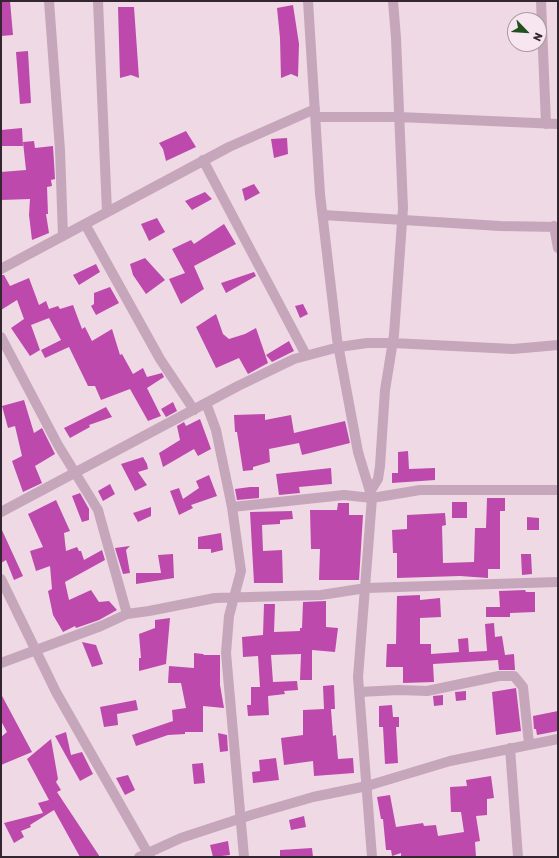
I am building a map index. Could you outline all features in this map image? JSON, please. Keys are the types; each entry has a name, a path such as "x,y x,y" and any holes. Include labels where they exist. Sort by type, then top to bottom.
{"street":[{"path":"48,1 60,150 63,236"},
{"path":"98,1 107,212"},
{"path":"308,1 323,215 339,347 358,452 371,495"},
{"path":"372,857 358,677 366,588 371,495 378,478 385,390 393,343 402,219 399,117 393,1"},
{"path":"541,1 546,124"},
{"path":"1,269 229,147 315,113 558,124"},
{"path":"203,160 306,355"},
{"path":"323,215 500,226 556,226 558,248"},
{"path":"85,224 160,359 194,410"},
{"path":"1,337 58,445 98,510 126,614"},
{"path":"1,512 294,358 339,347 393,343 513,350 558,345"},
{"path":"206,403 216,430 232,507 240,571 229,616 226,653 244,857"},
{"path":"232,507 344,495 371,495 420,490 558,490"},
{"path":"1,579 37,649 56,692 146,856 181,838 240,818 313,798 367,786 450,761 558,739"},
{"path":"1,663 101,626 126,614 215,598 321,595 366,588 558,582"},
{"path":"359,692 399,690 427,691 499,676 514,676 523,687 529,744"},
{"path":"510,748 518,857"}],"building":[{"path":"1,1 10,1 13,35 1,36"},
{"path":"293,5 299,44 298,77 291,74 281,78 280,38 277,8"},
{"path":"118,7 134,7 139,78 131,75 120,78"},
{"path":"28,51 31,103 20,104 16,52"},
{"path":"22,128 23,146 1,146 1,130"},
{"path":"186,131 196,147 166,161 163,149 159,143"},
{"path":"287,138 288,154 274,158 271,139"},
{"path":"34,141 35,148 53,146 55,179 51,180 52,186 47,187 48,214 46,214 49,233 32,240 29,215 30,199 1,200 1,172 26,170 23,142"},
{"path":"254,184 260,193 245,201 242,189"},
{"path":"205,192 212,199 192,210 185,201"},
{"path":"157,218 165,232 149,241 141,224"},
{"path":"224,224 236,244 194,266 204,289 181,304 169,279 185,273 172,249 191,240 194,244"},
{"path":"145,258 165,280 146,294 133,275 130,264"},
{"path":"96,264 100,272 79,285 73,275"},
{"path":"254,272 256,276 226,293 221,283"},
{"path":"1,275 4,275 10,286 29,278 39,305 46,301 49,309 58,306 60,309 73,305 82,329 85,327 92,341 112,329 120,355 122,354 133,374 143,368 147,377 162,373 164,377 147,388 161,416 148,421 130,389 101,400 95,386 88,386 69,347 45,358 41,350 61,340 49,318 31,325 40,350 30,356 11,328 24,319 17,300 1,310"},
{"path":"110,287 119,303 96,315 91,306 94,304 94,293"},
{"path":"303,304 308,314 300,318 295,306"},
{"path":"216,314 223,334 229,339 245,334 256,328 268,363 248,374 239,358 216,368 196,327"},
{"path":"289,341 294,351 272,362 266,355"},
{"path":"24,400 34,433 42,428 55,454 35,466 42,483 23,492 12,461 22,456 15,426 8,428 2,406"},
{"path":"173,402 177,411 166,417 161,409"},
{"path":"106,407 112,417 89,425 90,427 70,438 64,428"},
{"path":"265,414 265,420 291,415 294,433 345,421 350,443 302,455 299,443 269,449 270,462 253,467 253,470 243,471 237,432 235,432 234,415"},
{"path":"200,419 211,449 198,456 194,449 163,467 159,453 180,440 177,426 184,422 186,426"},
{"path":"408,451 409,469 435,468 435,480 392,483 392,473 398,473 398,452"},
{"path":"143,457 148,469 138,472 147,485 135,491 121,464"},
{"path":"331,468 332,484 299,487 300,493 279,495 276,474"},
{"path":"209,475 217,496 191,505 193,508 179,515 170,491 179,488 183,499 199,488 196,481"},
{"path":"110,484 115,494 103,501 98,491"},
{"path":"259,487 259,498 237,500 235,489"},
{"path":"80,493 89,509 89,520 82,522 72,496"},
{"path":"487,498 505,498 505,511 500,511 500,569 488,569 488,578 460,576 397,578 397,553 393,553 392,530 407,529 407,515 445,513 446,525 442,526 443,563 474,562 475,528 486,528"},
{"path":"56,500 70,531 64,533 66,551 77,547 79,551 81,551 84,560 102,550 105,560 65,582 69,600 91,590 99,602 109,601 117,610 99,620 76,628 75,626 63,632 53,615 48,591 52,589 50,566 36,571 30,551 43,547 28,514"},
{"path":"452,502 467,502 467,518 452,518"},
{"path":"338,503 349,503 349,515 363,515 359,580 319,580 320,549 311,549 310,510 337,510"},
{"path":"151,507 151,516 138,522 133,513"},
{"path":"292,511 293,519 280,520 280,524 262,525 263,551 282,550 283,583 254,583 250,512"},
{"path":"527,517 539,518 539,530 527,530"},
{"path":"1,528 23,576 14,580 6,560 1,563"},
{"path":"221,533 223,550 211,553 211,549 198,549 198,537"},
{"path":"130,546 126,550 130,573 123,574 115,548"},
{"path":"173,554 174,578 136,584 136,573 161,573 158,555"},
{"path":"521,554 531,554 532,574 522,575"},
{"path":"525,590 526,592 535,592 535,612 510,613 510,617 486,617 486,607 500,607 499,591"},
{"path":"420,595 420,600 440,598 441,617 420,618 420,644 431,644 431,654 459,652 458,639 468,638 469,652 487,651 485,624 494,623 495,637 502,636 505,655 514,654 515,670 499,670 498,660 433,664 434,682 403,683 403,667 386,667 387,644 396,644 397,596"},
{"path":"326,601 326,627 338,628 335,652 312,650 312,680 300,680 301,654 271,655 273,682 297,681 298,690 284,691 285,694 268,696 269,715 248,716 247,705 251,705 251,687 260,687 258,656 243,657 242,637 263,635 264,604 275,604 274,632 300,631 300,628 302,628 303,602"},
{"path":"170,618 166,664 139,671 139,658 141,658 139,634 155,628 155,620"},
{"path":"82,642 96,645 103,664 92,667"},
{"path":"194,653 204,655 220,655 220,685 224,708 203,706 203,732 185,732 185,734 168,735 136,746 132,735 173,721 172,710 186,708 181,683 168,683 169,666 194,668"},
{"path":"334,685 335,709 331,709 333,736 336,735 338,759 353,758 354,773 314,776 313,761 284,765 281,738 303,735 303,710 324,709 323,686"},
{"path":"516,688 521,731 496,735 492,692"},
{"path":"466,691 466,700 456,701 455,692"},
{"path":"1,694 32,752 1,765 1,737 7,732 1,721"},
{"path":"443,695 443,705 434,706 433,696"},
{"path":"136,700 138,710 117,714 118,725 104,727 100,707"},
{"path":"392,705 393,717 399,717 399,727 396,727 398,763 385,764 383,727 379,727 379,706"},
{"path":"558,711 558,731 537,735 536,729 534,729 533,716"},
{"path":"66,732 71,755 82,752 93,774 80,781 55,736"},
{"path":"218,733 227,735 228,751 220,752"},
{"path":"51,739 58,779 56,782 61,790 57,792 100,857 80,857 54,810 30,825 31,827 21,831 24,837 14,843 4,823 43,813 38,803 49,800 27,759"},
{"path":"276,758 279,780 253,783 252,772 260,771 259,760"},
{"path":"203,763 205,783 194,784 192,764"},
{"path":"128,775 135,790 125,795 116,778"},
{"path":"491,776 494,798 487,799 487,815 476,816 480,841 475,842 476,857 401,857 401,853 392,856 391,850 386,850 383,819 381,819 377,797 390,795 396,827 423,823 424,826 436,825 438,836 464,832 461,812 451,812 450,787 467,786 466,780"},
{"path":"304,816 306,827 291,830 289,820"},
{"path":"228,841 230,855 213,857 210,845"},
{"path":"312,848 313,857 280,857 280,850"}]}
